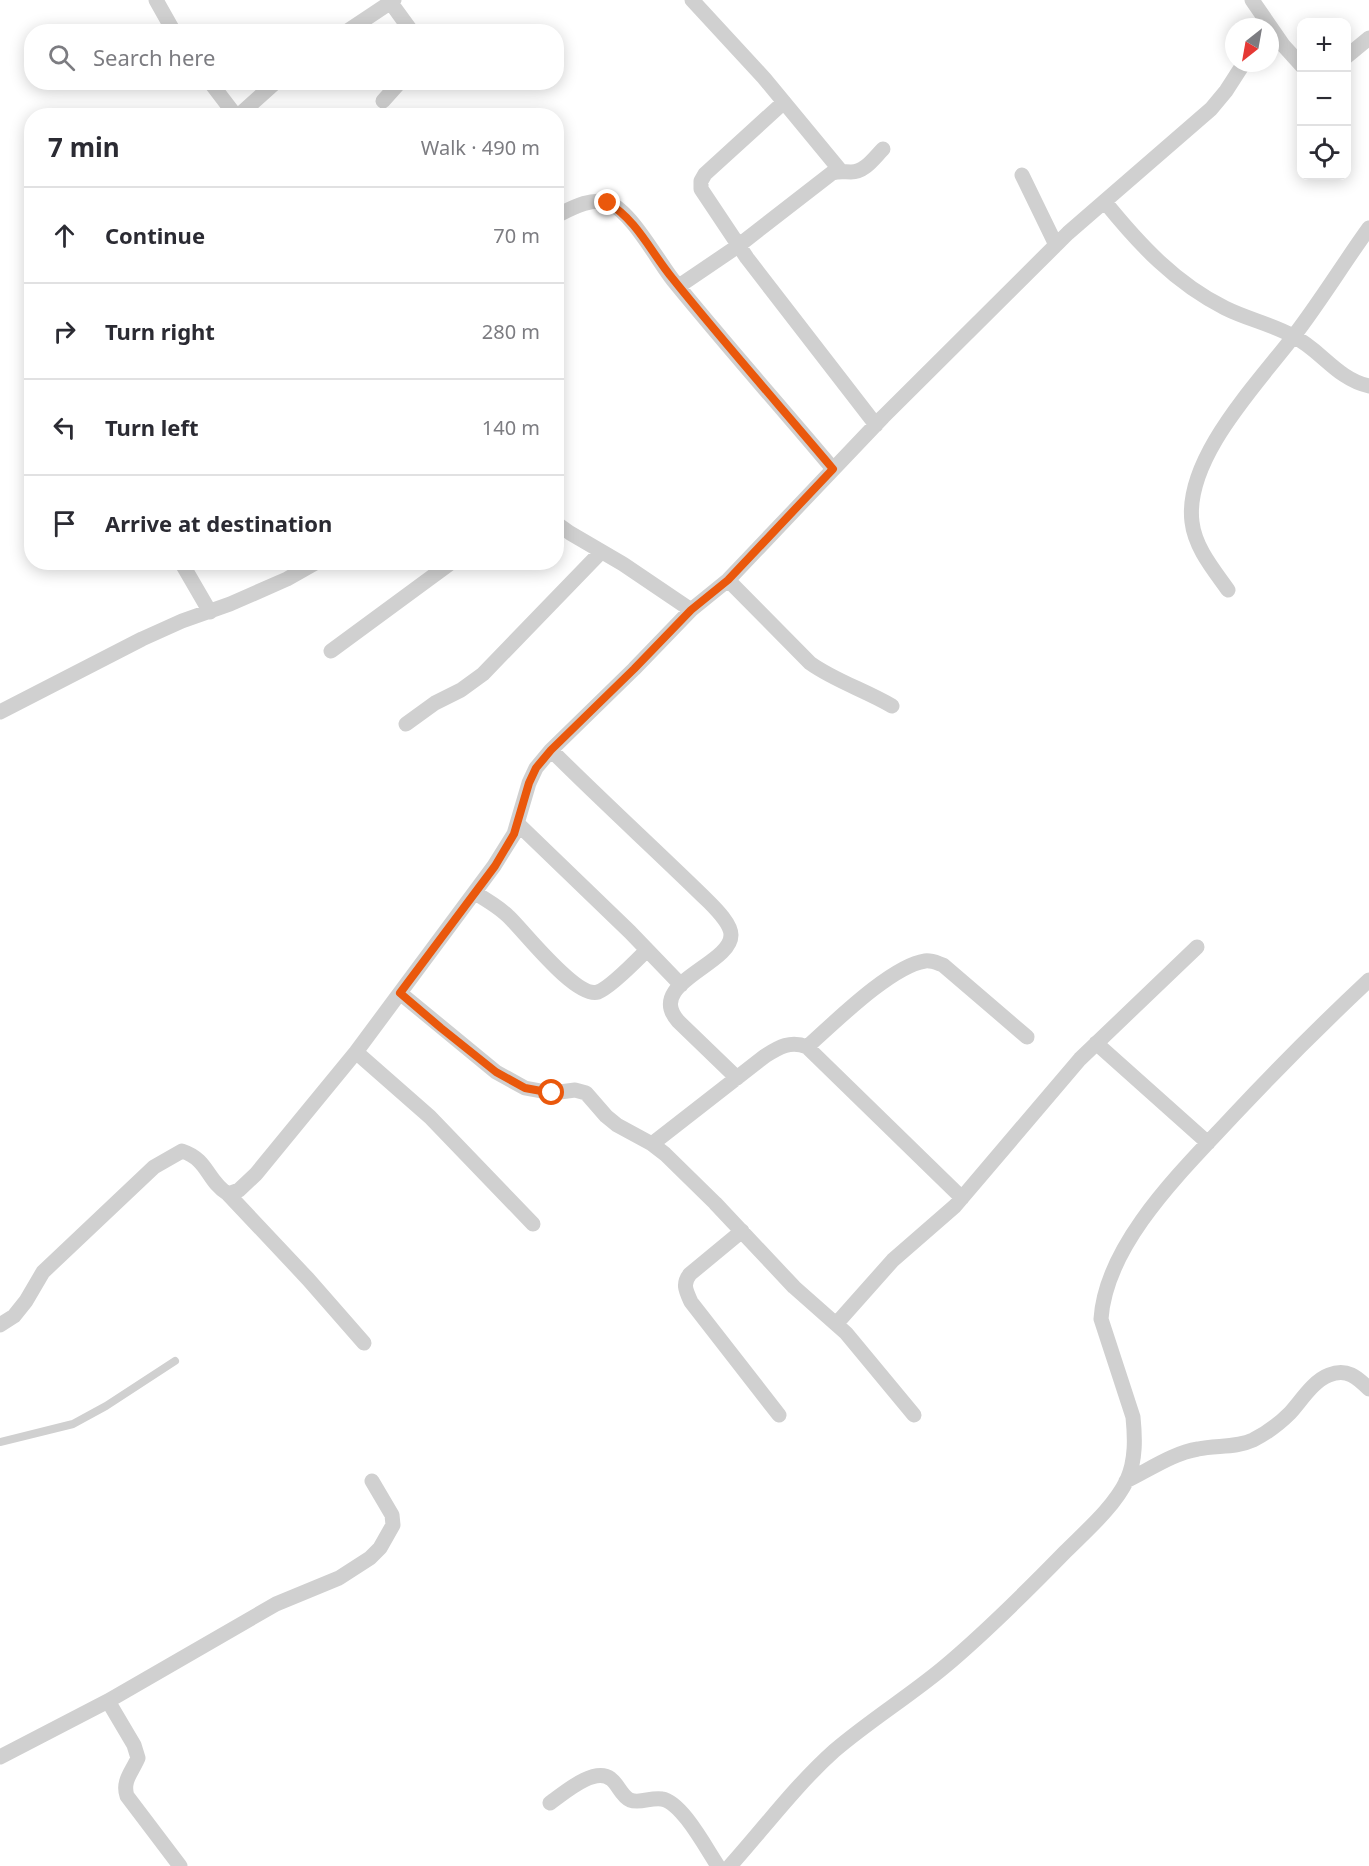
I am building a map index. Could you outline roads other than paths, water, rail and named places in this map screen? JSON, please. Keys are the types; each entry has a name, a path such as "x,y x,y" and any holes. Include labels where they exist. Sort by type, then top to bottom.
{"street":[{"path":"156,0 170,24"},
{"path":"713,0 696,5 784,102 840,170"},
{"path":"1252,0 1259,18"},
{"path":"358,24 393,1 407,24"},
{"path":"1351,54 1369,38"},
{"path":"1279,41 1297,60"},
{"path":"228,1194 238,1190 256,1174 356,1052 495,866 518,824 529,783 536,768 551,750 691,610 728,580 876,425 1056,245 1211,109 1238,72"},
{"path":"216,90 231,108"},
{"path":"246,108 267,90"},
{"path":"382,101 392,90"},
{"path":"784,102 717,162 701,181 701,189 738,246 876,425"},
{"path":"679,286 738,246 832,173 840,170 849,172 863,169 883,150"},
{"path":"1022,175 1056,245"},
{"path":"564,212 594,202 608,203 621,211 679,286 833,469"},
{"path":"1105,202 1151,255 1192,290 1227,309 1294,336 1345,377 1369,386"},
{"path":"1228,590 1208,562 1194,533 1192,521 1195,488 1211,451 1233,412 1294,336 1369,228"},
{"path":"564,528 691,610"},
{"path":"406,724 435,702 461,690 483,674 601,552"},
{"path":"186,570 210,612"},
{"path":"0,712 142,639 287,579 303,570"},
{"path":"331,651 441,570"},
{"path":"728,580 810,663 832,677 871,693 892,706"},
{"path":"551,750 709,902 728,927 732,935 729,943 722,952 681,986 673,995 670,1004 671,1013 737,1078"},
{"path":"518,824 681,986"},
{"path":"475,893 496,905 542,955 585,990 594,993 600,992 647,950"},
{"path":"837,1323 910,1243 944,1216 962,1198 1063,1078 1096,1043 1197,947"},
{"path":"807,1047 880,985 908,967 928,960 943,965 1027,1037"},
{"path":"730,1866 797,1789 832,1754 941,1669 988,1628 1115,1499 1131,1469 1134,1449 1133,1417 1101,1319 1102,1302 1116,1263 1143,1221 1208,1143 1297,1049 1369,980"},
{"path":"400,993 496,1072 525,1088 552,1093 575,1090 586,1093 617,1125 652,1144 716,1203 794,1287 837,1323 914,1415"},
{"path":"652,1144 778,1048 789,1043 798,1043 807,1047 962,1198"},
{"path":"1096,1043 1208,1143"},
{"path":"356,1052 429,1117 533,1224"},
{"path":"0,1325 14,1316 43,1272 154,1167 171,1155 182,1151 194,1155 201,1161 217,1187 228,1194 364,1343"},
{"path":"742,1231 690,1274 686,1280 685,1290 691,1302 779,1415"},
{"path":"1126,1481 1196,1449 1251,1441 1274,1428 1317,1383 1328,1375 1349,1372 1369,1389"},
{"path":"0,1757 108,1701 276,1604 339,1578 370,1558 385,1542 393,1526 392,1515 372,1481"},
{"path":"108,1701 134,1745 138,1758 126,1779 124,1787 127,1796 180,1866"},
{"path":"550,1803 591,1777 602,1775 611,1779 627,1799 638,1802 662,1799 672,1803 687,1820 718,1866"}],"lane":[{"path":"0,1442 73,1424 106,1406 175,1361"}]}
